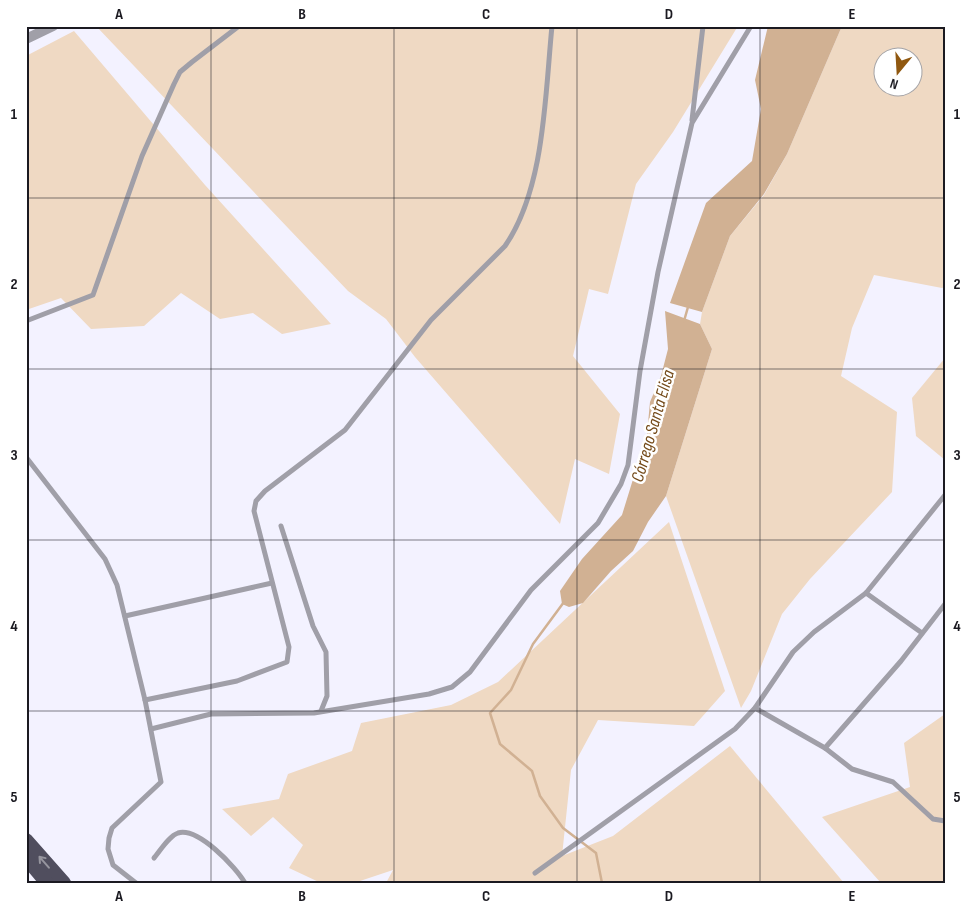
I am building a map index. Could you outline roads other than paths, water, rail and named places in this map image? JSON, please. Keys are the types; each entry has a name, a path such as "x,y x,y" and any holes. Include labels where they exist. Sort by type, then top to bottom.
{"highway":[{"path":"26,840 64,883"},
{"path":"26,858 48,883"}],"street":[{"path":"26,39 53,26"}],"lane":[{"path":"26,321 93,295 142,156 180,72 239,26"},
{"path":"145,700 237,680 286,662 289,647 254,511 256,501 265,491 345,430 432,320 505,246 515,231 532,184 552,26"},
{"path":"151,729 211,714 321,711 429,694 452,687 462,681 531,590 598,523 612,501 628,465 640,371 658,272 692,123 703,26"},
{"path":"692,123 751,26"},
{"path":"26,457 105,559 117,585 145,700 161,782 112,828 109,838 108,849 113,865 136,883"},
{"path":"535,873 735,729 755,708 793,652 814,632 866,593 945,495"},
{"path":"281,526 313,626 326,652 327,696 321,711"},
{"path":"125,616 272,583"},
{"path":"866,593 922,633"},
{"path":"825,748 901,661 945,604"},
{"path":"755,708 825,748 852,769 899,785 933,818 945,822"},
{"path":"154,858 174,835 180,832 191,833 226,858 238,871 245,883"}],"water":[{"path":"768,26 842,26 787,154 764,194 730,236 702,312 670,303 706,203 752,161 761,109 755,80"},
{"path":"665,311 700,324 712,349 666,496 648,522 633,551 611,571 583,603 569,607 562,604 560,591 582,559 622,515 647,434 650,402 661,376 668,349"}],"waterway":[{"name":"Córrego Santa Elisa","path":"684,321 688,307"},
{"name":"Córrego Santa Elisa","path":"564,602 533,644 511,690 490,713 500,744 532,771 540,796 563,828 596,853 602,883"}]}
